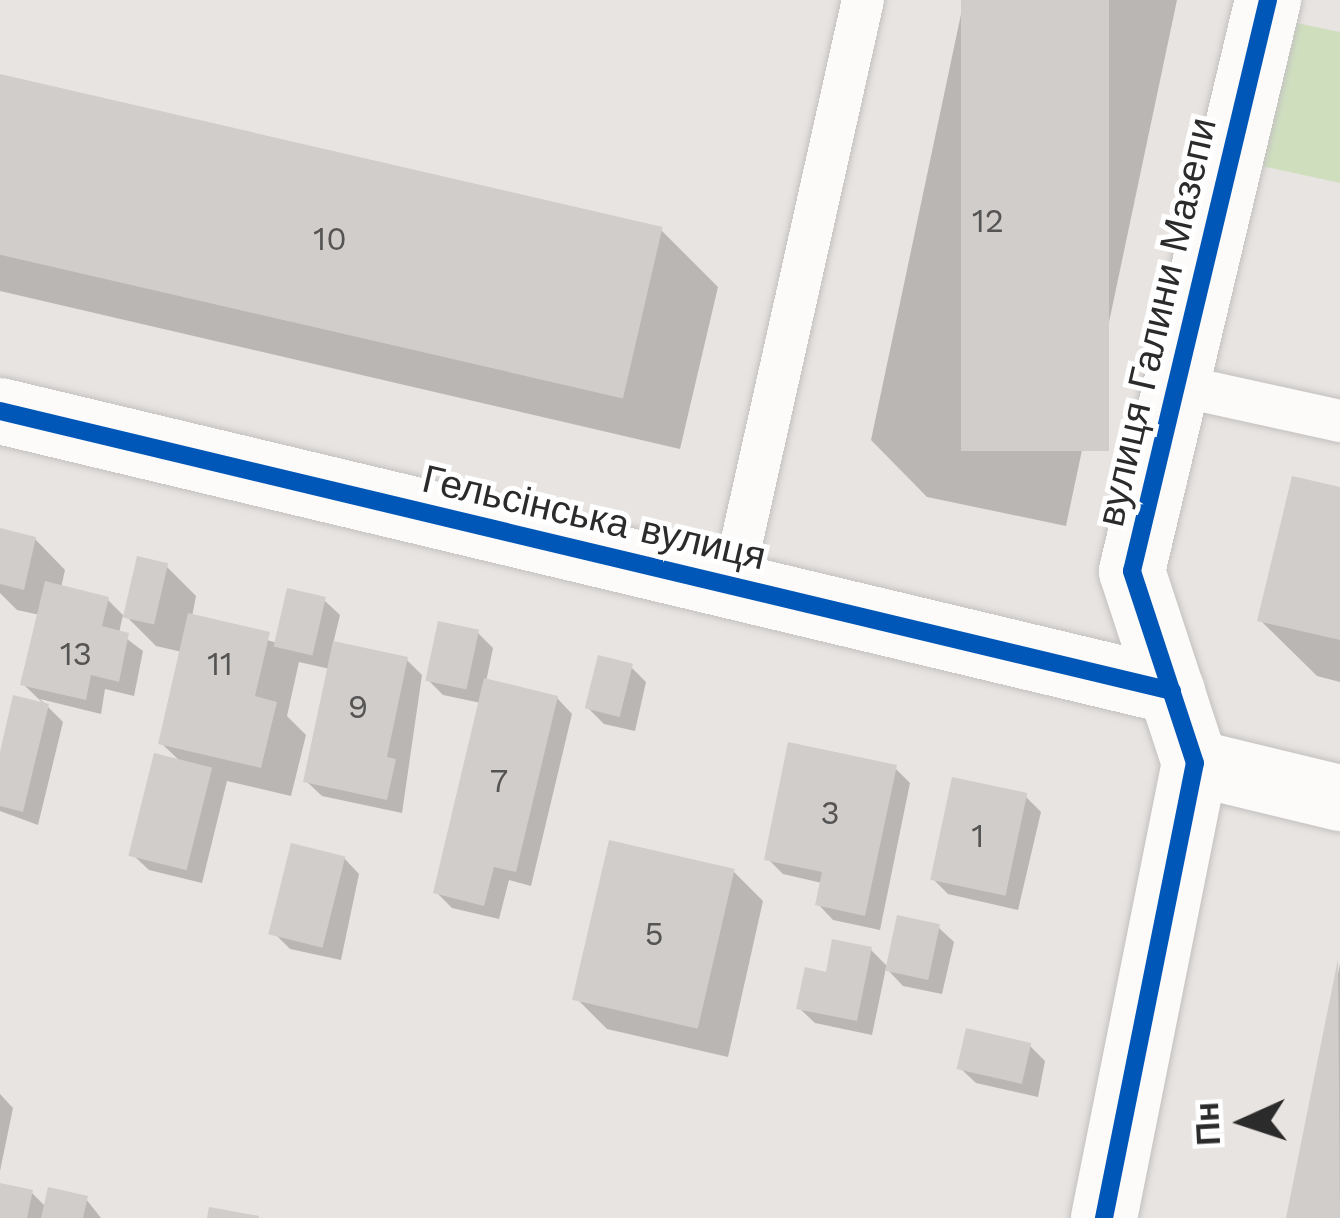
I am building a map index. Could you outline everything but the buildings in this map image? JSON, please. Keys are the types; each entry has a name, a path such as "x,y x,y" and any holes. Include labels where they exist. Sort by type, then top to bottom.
{"street":[{"name":"вулиця Галини Мазепи","path":"1104,1218 1195,763 1132,571 1268,0"},
{"name":"Гельсінська вулиця","path":"0,411 1172,691"},
{"path":"1195,763 1340,798"}],"lane":[{"path":"732,585 863,0"},
{"path":"1176,385 1340,422"}],"green space":[{"path":"1292,22 1340,32 1340,183 1262,166"}],"cycle path":[{"path":"1104,1218 1195,763 1132,571 1268,0"},
{"path":"0,411 1172,691"}]}
